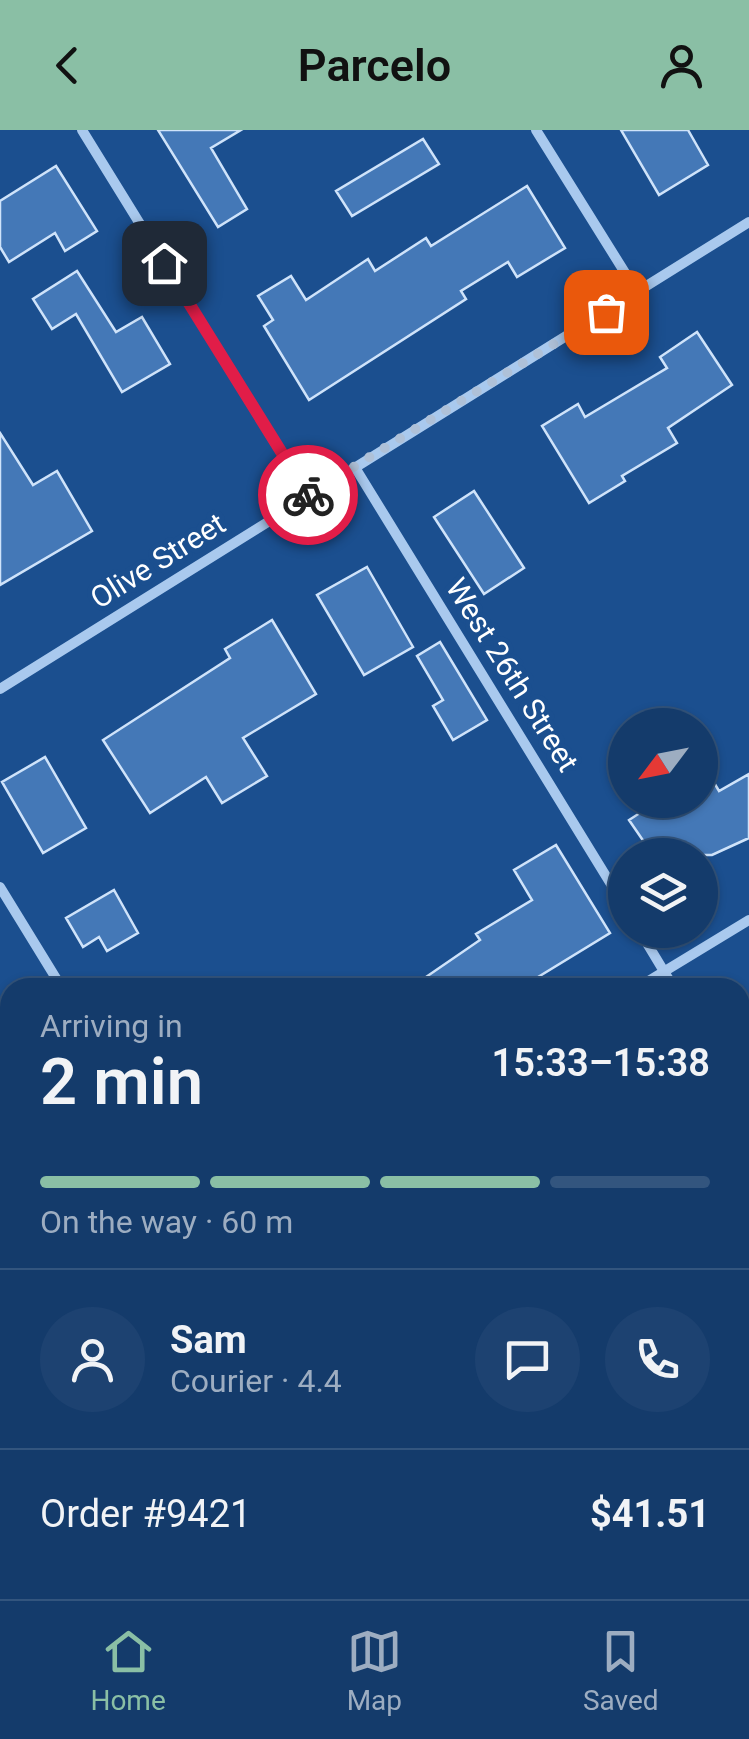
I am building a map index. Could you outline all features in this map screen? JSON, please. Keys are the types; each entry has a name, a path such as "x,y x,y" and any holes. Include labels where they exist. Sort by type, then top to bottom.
{"street":[{"path":"82,130 308,496"},
{"path":"536,130 637,292"},
{"name":"Olive Street","path":"0,689 749,222"},
{"name":"West 26th Street","path":"356,469 608,879"},
{"path":"0,888 56,978"},
{"path":"652,978 749,920"},
{"path":"650,948 668,978"}],"building":[{"path":"158,130 241,130 211,148 247,209 218,227"},
{"path":"621,130 688,130 708,165 659,195"},
{"path":"423,139 439,164 352,216 336,191"},
{"path":"56,166 97,231 65,251 55,233 9,262 0,247 0,201"},
{"path":"527,186 565,248 517,277 508,262 461,291 466,299 309,400 264,326 273,320 258,296 291,276 306,300 368,259 375,271 426,238 431,246"},
{"path":"77,271 116,332 142,317 170,364 122,392 76,314 52,329 33,299"},
{"path":"697,332 732,385 668,428 677,443 622,476 625,481 589,503 542,426 578,404 585,417 667,368 660,357"},
{"path":"0,433 33,485 57,471 92,531 0,585"},
{"path":"474,491 524,568 484,594 434,517"},
{"path":"367,567 413,647 364,675 317,595"},
{"path":"272,620 316,694 243,738 267,776 222,803 206,777 150,813 103,740 230,658 225,649"},
{"path":"440,642 487,720 453,740 433,706 443,700 417,656"},
{"path":"45,757 86,828 43,853 2,782"},
{"path":"749,774 749,838 718,852 718,838 641,838 629,820 718,818 718,789"},
{"path":"556,845 608,934 536,978 425,978 480,940 476,934 532,900 514,870"},
{"path":"114,890 138,933 107,951 99,937 83,947 66,918"}],"way so far":[{"path":"308,495 606,312"}],"route":[{"path":"164,263 308,495"}]}
